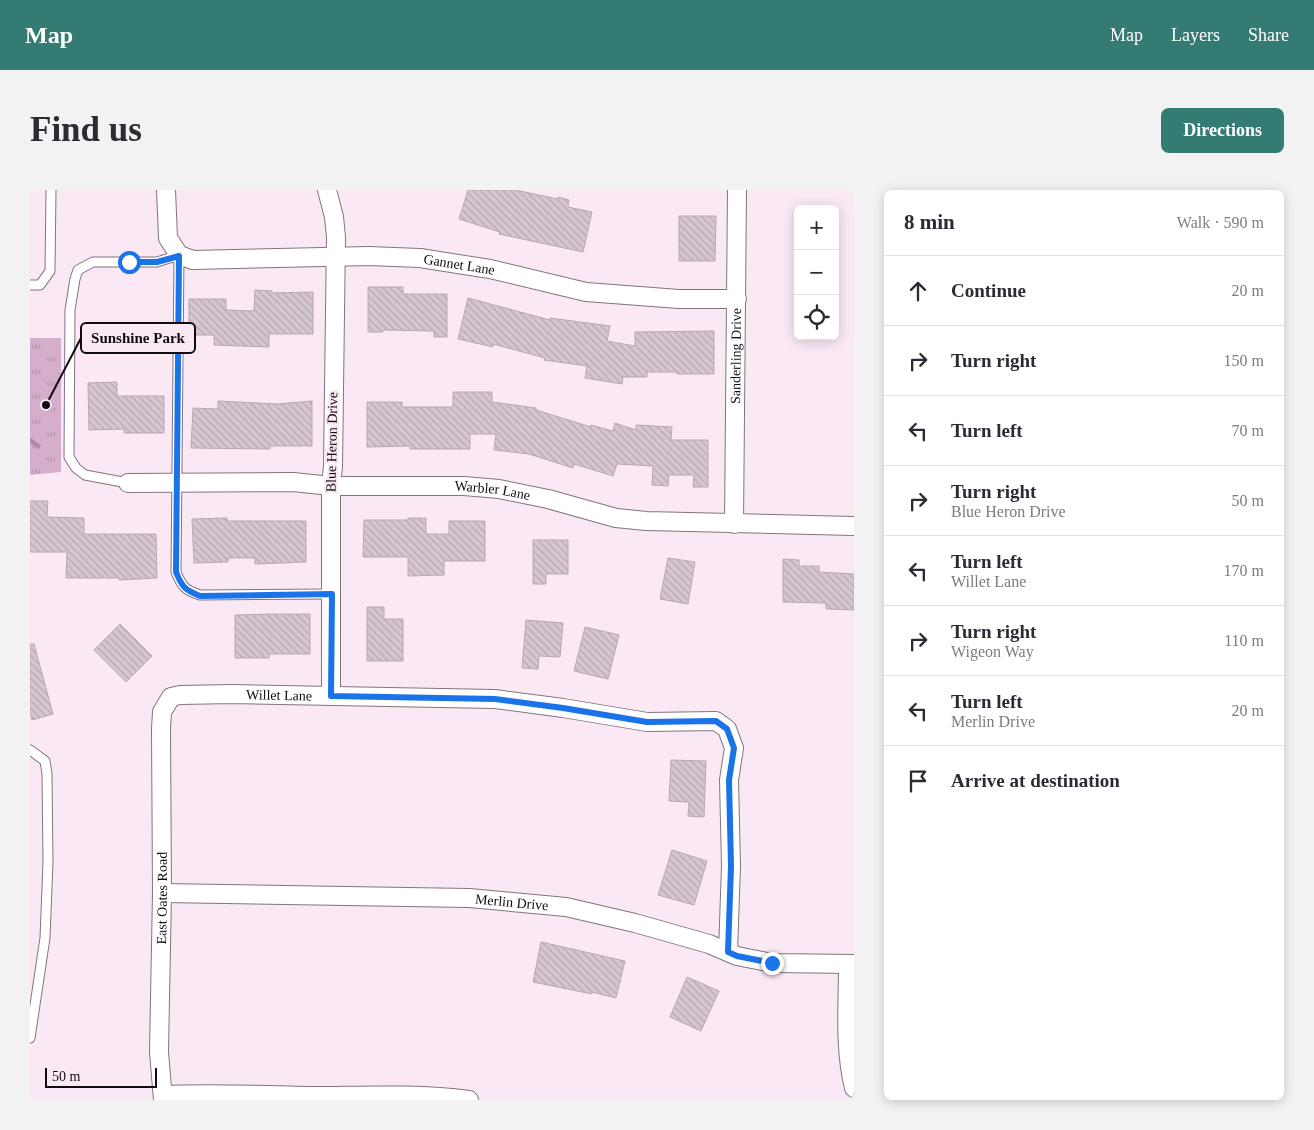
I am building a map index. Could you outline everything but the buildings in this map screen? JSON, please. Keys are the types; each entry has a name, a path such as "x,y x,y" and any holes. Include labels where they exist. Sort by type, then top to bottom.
{"street":[{"path":"166,190 168,238 179,256"},
{"name":"Blue Heron Drive","path":"327,190 334,217 335,256 333,466 331,486 331,696"},
{"name":"Sanderling Drive","path":"734,524 738,190"},
{"name":"Gannet Lane","path":"179,256 193,260 335,256 420,258 490,269 586,292 679,299 736,299"},
{"name":"Warbler Lane","path":"128,483 293,482 331,486 464,486 499,489 548,499 616,518 734,524 854,526"},
{"name":"Willet Lane","path":"170,697 204,694 495,699 647,722 716,721 727,729 734,748 729,780 731,866 728,952"},
{"name":"East Oates Road","path":"163,1098 160,1052 162,893 161,729 162,712 170,697"},
{"name":"Merlin Drive","path":"162,893 469,898 566,907 709,944 737,956 772,963 851,964"},
{"path":"851,964 848,1038 849,1060 854,1088"},
{"path":"163,1098 207,1093 306,1098 413,1096 469,1100"}],"lane":[{"path":"30,286 40,285 50,271 51,190"},
{"path":"128,483 85,475 76,468 69,457 70,310 75,279 78,270 93,262 157,262 179,256 176,572 181,584 188,591 200,596 332,594"},
{"path":"30,750 45,761 48,862 45,938 30,1038"}],"green space":[{"path":"30,338 61,338 61,472 30,475"}],"waterway":[{"path":"30,440 38,446"}],"place":[{"name":"Sunshine Park","path":"46,405"}],"route":[{"path":"129,262 157,262 179,256 176,572 181,584 188,591 200,596 332,594 331,696 495,699 647,722 716,721 727,729 734,748 729,780 731,866 728,952 737,956 772,963"}]}
